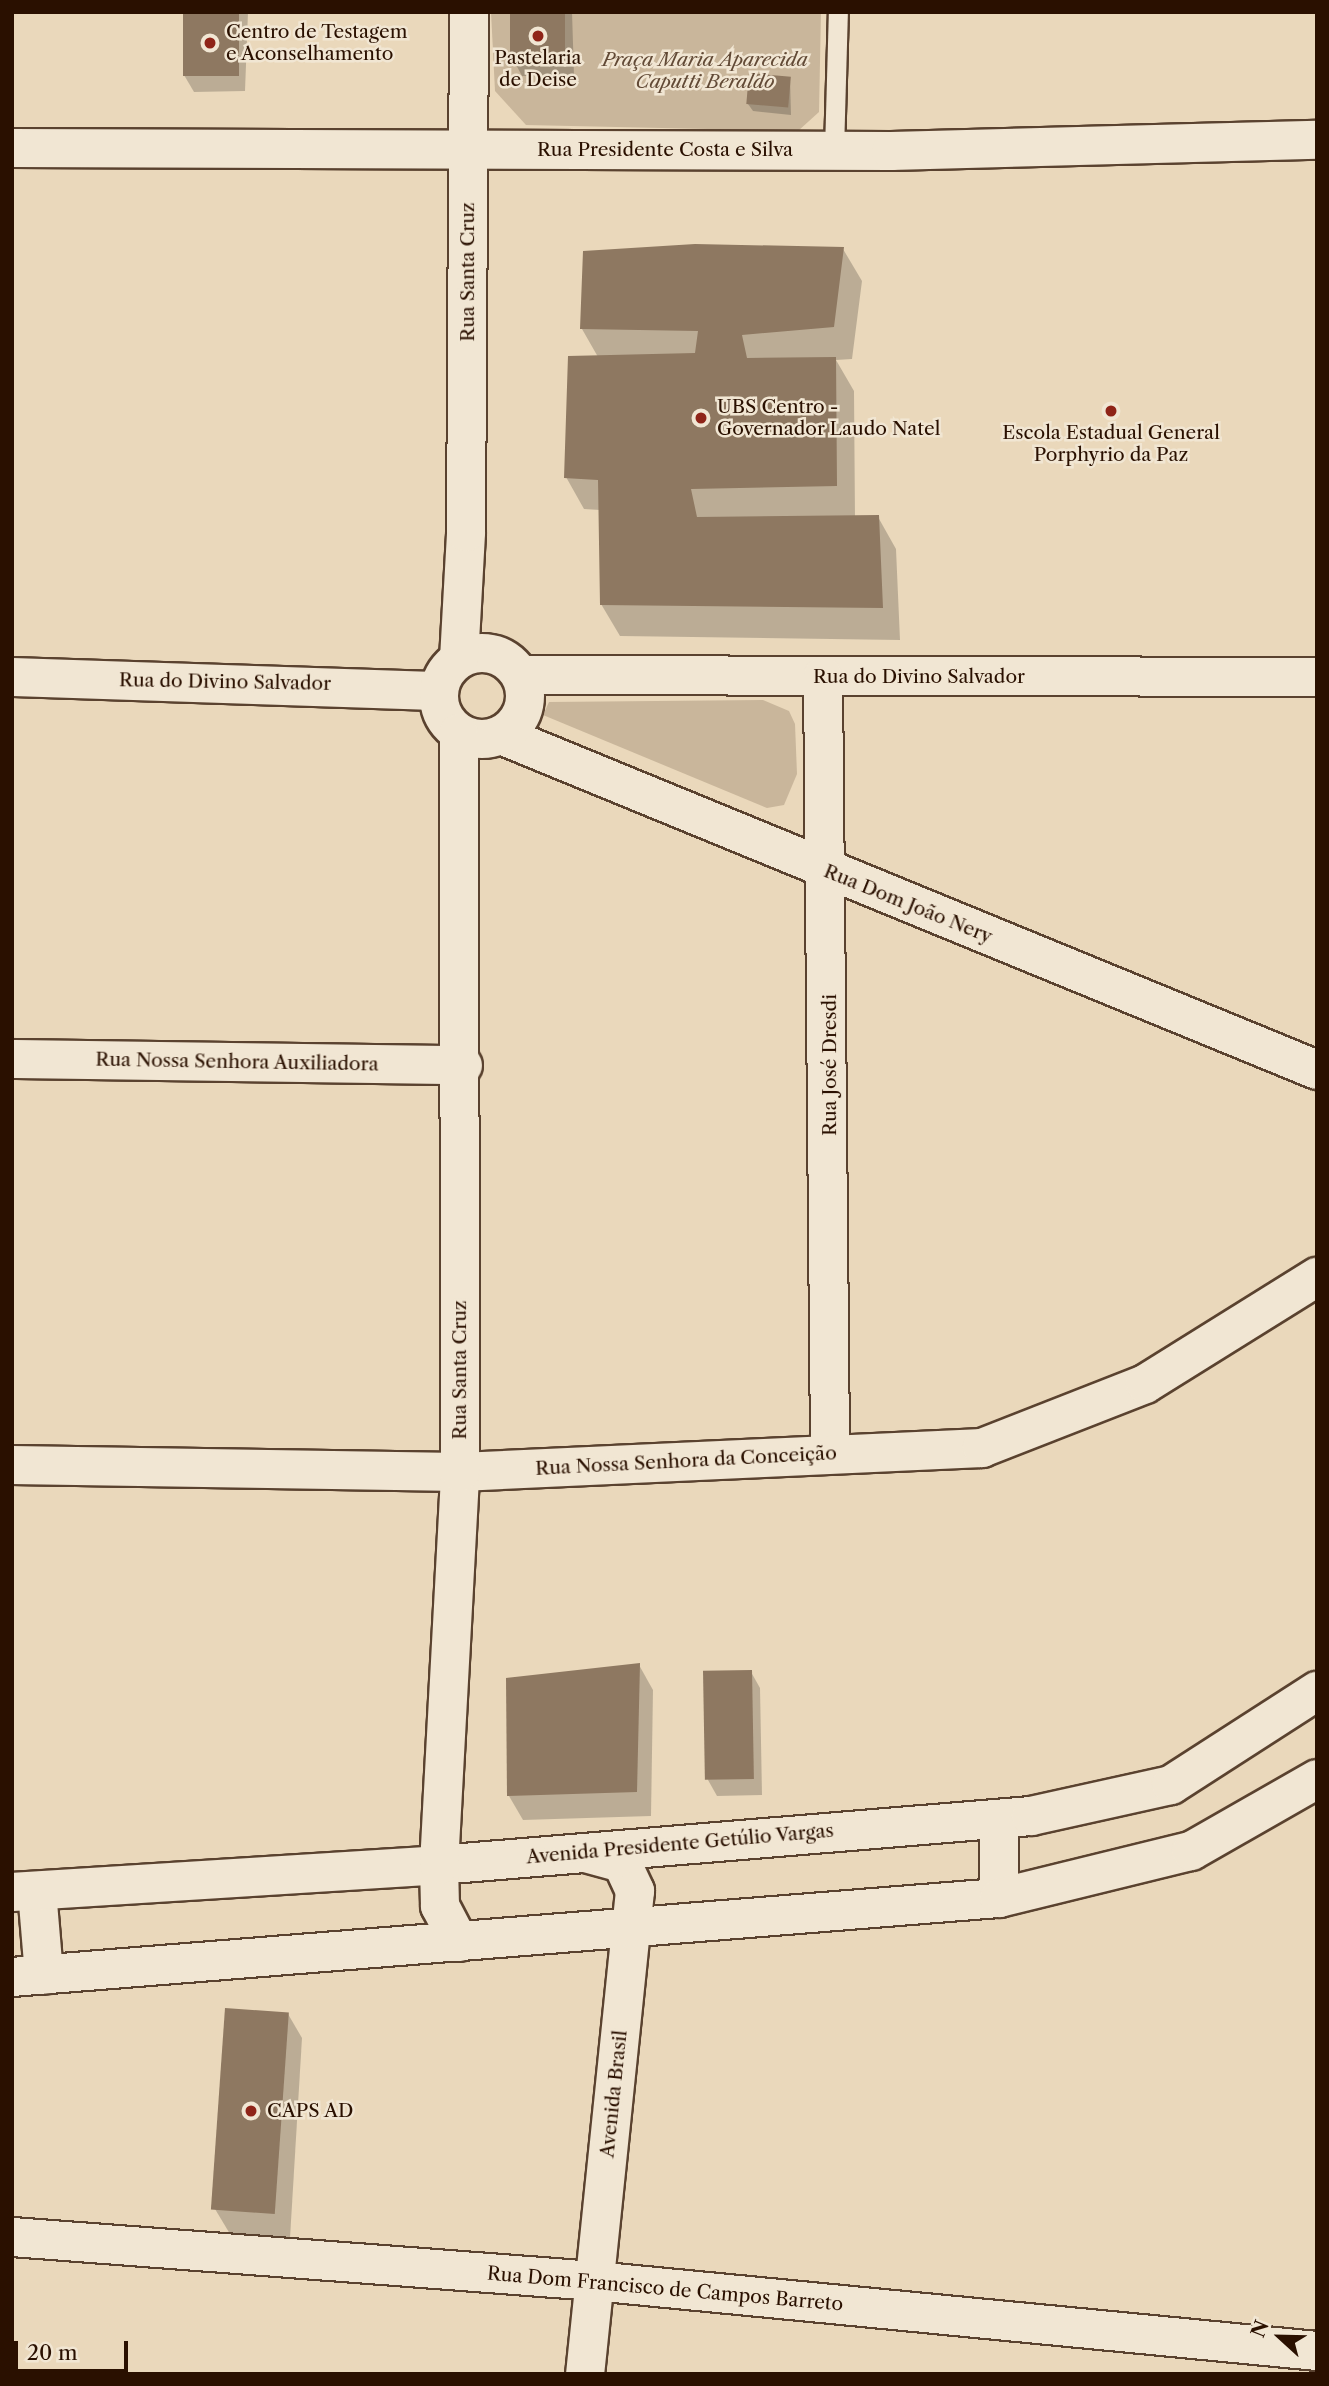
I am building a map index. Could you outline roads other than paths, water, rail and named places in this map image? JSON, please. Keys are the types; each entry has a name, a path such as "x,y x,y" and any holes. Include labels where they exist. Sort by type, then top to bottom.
{"street":[{"name":"Rua Santa Cruz","path":"459,1942 440,1906 439,1866 460,1472 463,794 483,736 525,703 491,662 466,532 470,12"},
{"name":"Rua Presidente Costa e Silva","path":"12,148 834,151 1317,140"},
{"name":"Rua do Divino Salvador","path":"491,662 823,676 1317,677"},
{"path":"483,736 441,711 438,691 491,662"},
{"name":"Rua José Dresdi","path":"823,676 830,872 830,1454"},
{"name":"Rua do Divino Salvador","path":"12,677 438,691"},
{"name":"Rua Dom João Nery","path":"483,736 830,872 1317,1070"},
{"name":"Rua Nossa Senhora Auxiliadora","path":"12,1059 463,1065"},
{"name":"Rua Nossa Senhora da Conceição","path":"12,1465 460,1472 982,1448 1145,1384 1317,1277"},
{"name":"Avenida Presidente Getúlio Vargas","path":"25,1891 439,1866 578,1852 999,1819 1171,1785 1317,1691"},
{"path":"25,1891 28,1976 999,1898 1191,1851 1317,1779"},
{"path":"999,1819 999,1898"},
{"name":"Avenida Brasil","path":"578,1852 622,1863 635,1891 585,2374"},
{"name":"Rua Dom Francisco de Campos Barreto","path":"12,2237 594,2281 1317,2351"}],"lane":[{"path":"834,151 838,12"}],"place":[{"name":"Pastelaria de Deise","path":"538,36"},
{"name":"Centro de Testagem e Aconselhamento","path":"210,43"},
{"name":"Escola Estadual General Porphyrio da Paz","path":"1111,411"},
{"name":"UBS Centro - Governador Laudo Natel","path":"701,418"},
{"name":"CAPS AD","path":"251,2111"}],"park label":[{"name":"Praça Maria Aparecida Caputti Beraldo","path":"705,71"}]}
